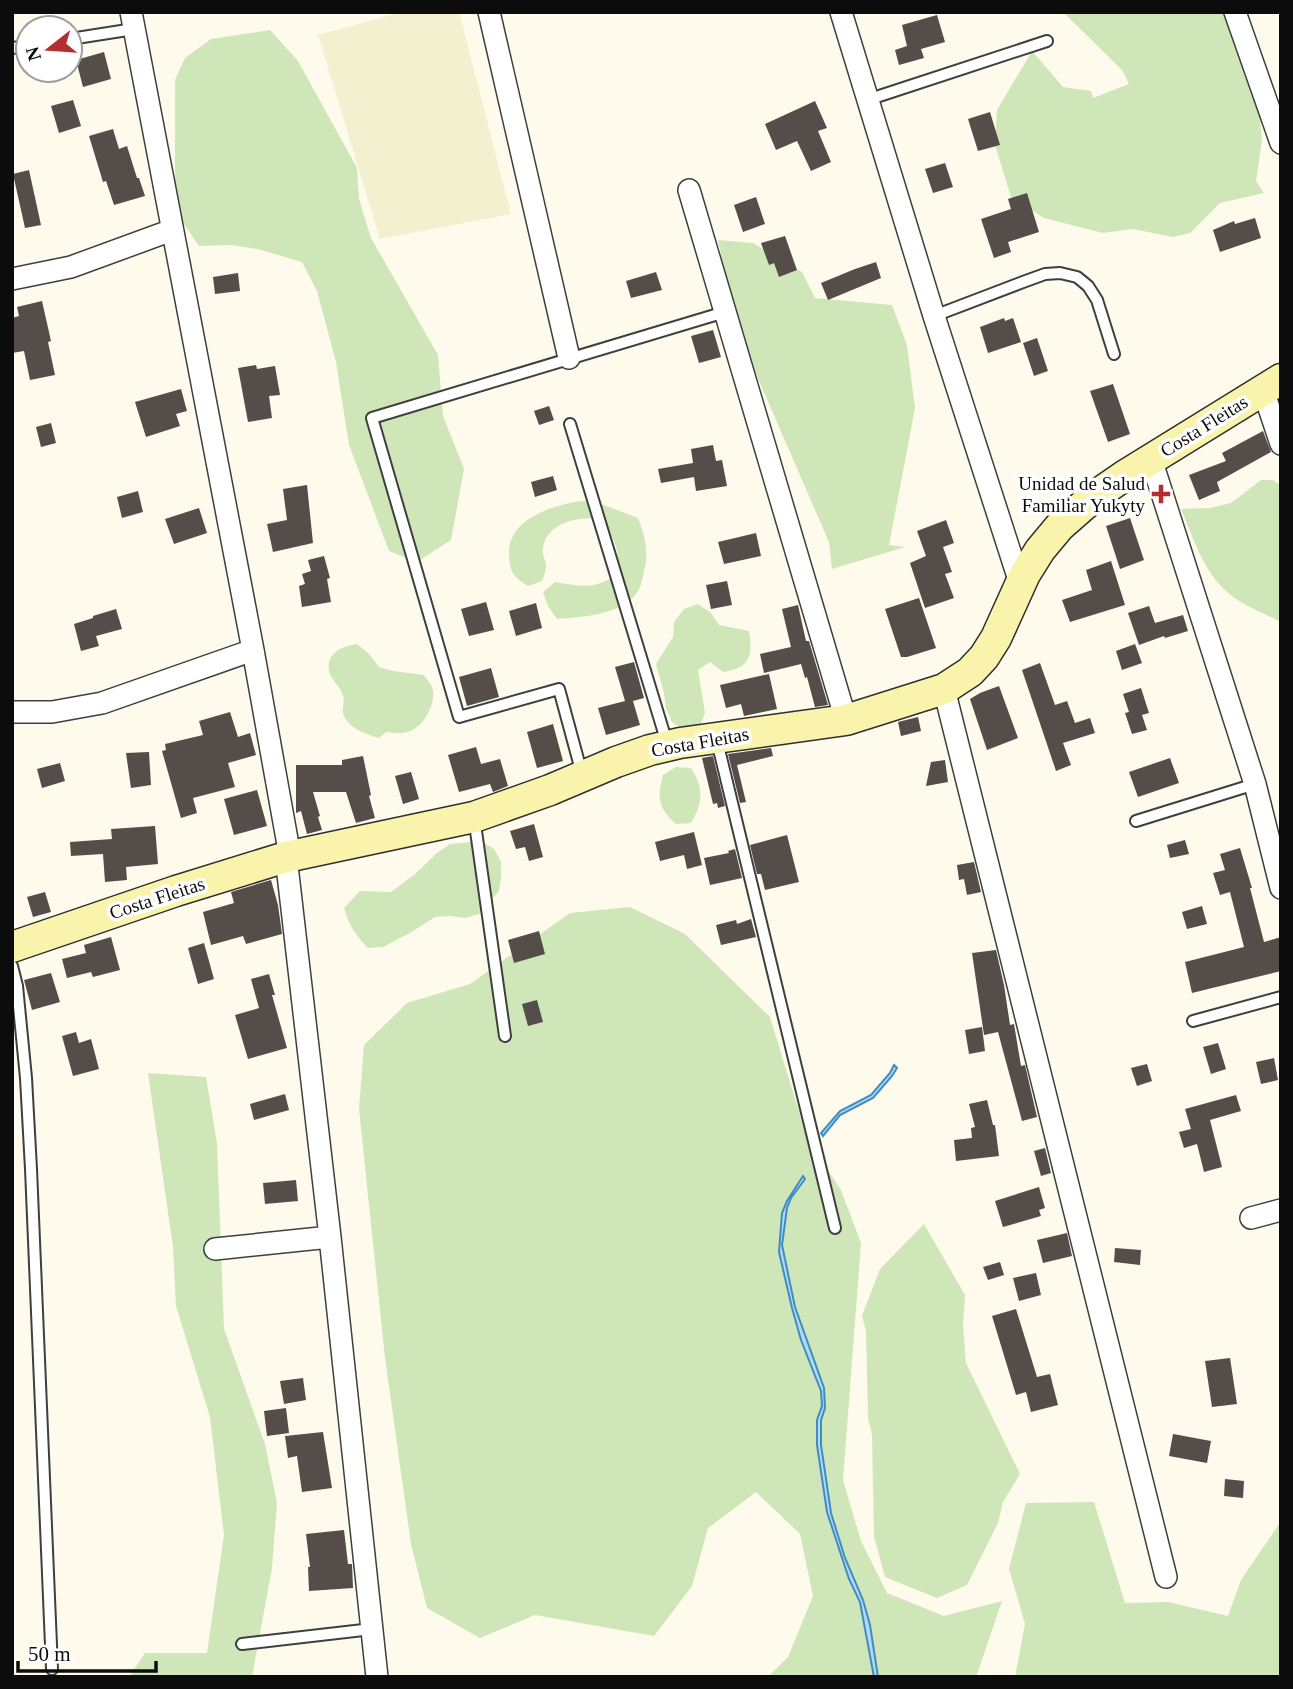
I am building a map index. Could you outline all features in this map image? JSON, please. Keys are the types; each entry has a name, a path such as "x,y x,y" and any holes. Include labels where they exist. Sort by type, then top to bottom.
{"main road":[{"name":"Costa Fleitas","path":"12,947 288,856 474,817 650,750 846,720 944,689 970,672 984,657 996,638 1020,583 1040,550 1060,527 1092,498 1272,384"}],"street":[{"path":"489,12 569,358"},
{"path":"841,12 934,316 1020,583"},
{"path":"1235,12 1281,143"},
{"path":"133,21 253,650 288,856 377,1677"},
{"path":"689,190 846,720"},
{"path":"12,279 71,267 172,230"},
{"path":"1272,384 1281,444"},
{"path":"1151,459 1255,785 1281,888"},
{"path":"12,712 52,712 102,703 253,650"},
{"path":"944,689 1166,1577"},
{"path":"1251,1218 1281,1210"},
{"path":"215,1249 330,1237"}],"lane":[{"path":"84,35 133,21"},
{"path":"867,100 1047,41"},
{"path":"934,316 1045,274 1060,273 1077,278 1088,286 1097,300 1114,354"},
{"path":"583,776 559,689 459,717 372,418 725,312"},
{"path":"570,424 668,746"},
{"path":"716,738 835,1228"},
{"path":"1136,821 1255,785"},
{"path":"474,817 505,1037"},
{"path":"12,965 24,1065 30,1156 52,1669"},
{"path":"1193,1021 1281,997"},
{"path":"242,1644 372,1629"}],"shaded area":[{"path":"402,12 459,12 511,214 380,239 318,35"}],"green space":[{"path":"1063,12 1226,12 1258,98 1262,140 1256,181 1264,193 1220,203 1190,233 1173,237 1133,229 1103,233 1044,218 1011,197 995,145 997,110 1032,51 1063,87 1091,91 1093,98 1129,84 1122,70"},
{"path":"270,30 298,61 357,168 359,199 371,238 438,355 443,416 464,469 451,540 417,562 389,551 349,445 336,362 317,291 302,262 258,249 230,245 199,246 175,211 175,80 185,58 211,39"},
{"path":"718,240 753,243 802,272 815,298 892,305 907,345 915,408 889,545 905,547 832,569 829,542 756,374 734,316"},
{"path":"1261,480 1273,480 1281,486 1281,622 1236,599 1223,588 1209,571 1181,509 1210,508 1231,503"},
{"path":"581,501 596,502 638,518 646,544 645,565 640,587 625,604 603,613 557,619 543,592 555,582 592,585 615,576 618,559 610,533 600,519 592,518 573,520 556,527 545,540 543,551 546,567 542,581 528,586 516,577 510,566 510,543 515,532 534,516 545,510"},
{"path":"698,604 711,613 719,625 749,631 750,654 744,664 732,670 723,672 710,662 698,670 705,713 699,728 685,731 672,722 656,664 673,637 674,622 684,609"},
{"path":"357,644 379,667 424,675 432,686 433,701 429,712 411,731 386,732 379,738 348,723 343,713 342,693 330,674 329,665 336,652"},
{"path":"676,767 691,768 700,789 700,802 691,823 676,824 660,802 663,775"},
{"path":"481,841 494,849 501,862 501,877 499,891 479,914 465,918 435,917 383,947 368,948 360,939 344,908 360,891 391,892 450,844"},
{"path":"630,907 685,934 770,1017 807,1138 841,1190 861,1243 843,1480 861,1541 887,1593 944,1616 1002,1601 976,1677 768,1677 788,1657 813,1596 800,1534 756,1492 708,1528 692,1586 654,1636 535,1615 480,1638 427,1608 411,1544 385,1358 359,1109 364,1045 407,1003 470,984 570,913"},
{"path":"148,1073 206,1077 217,1143 224,1329 265,1444 277,1503 272,1568 252,1677 129,1677 145,1653 207,1653 224,1535 210,1417 176,1306 173,1247"},
{"path":"924,1224 965,1295 963,1326 966,1363 1020,1474 1003,1502 998,1523 967,1585 937,1598 885,1577 874,1537 872,1435 868,1418 866,1331 862,1316 880,1269"},
{"path":"1094,1502 1125,1603 1168,1602 1228,1616 1241,1580 1281,1521 1281,1677 1015,1677 1025,1624 1009,1569 1026,1503"}],"water":[{"path":"894,1065 897,1068 892,1076 873,1098 840,1115 823,1136 821,1133 840,1111 871,1095"},
{"path":"803,1176 805,1179 787,1208 782,1245 795,1307 824,1388 821,1445 831,1513 845,1558 863,1600 878,1677 874,1677 860,1602 849,1579 827,1512 817,1445 817,1420 822,1406 821,1391 801,1340 779,1252 782,1213"}],"building":[{"path":"937,15 945,42 921,49 924,58 899,65 895,50 907,46 902,25"},
{"path":"104,52 111,79 83,87 84,58"},
{"path":"73,100 81,126 59,133 51,106"},
{"path":"815,101 827,128 818,131 831,162 811,171 797,141 776,150 765,124"},
{"path":"990,112 1000,145 978,151 968,119"},
{"path":"113,129 119,149 127,146 145,196 114,205 106,181 103,182 89,136"},
{"path":"945,163 953,187 933,193 925,169"},
{"path":"29,170 41,225 25,228 13,174"},
{"path":"1027,193 1039,232 1008,242 1011,252 994,258 981,219 1011,209 1008,199"},
{"path":"756,197 765,224 743,232 734,205"},
{"path":"1255,218 1261,238 1220,252 1213,230 1234,221 1235,224"},
{"path":"785,236 797,270 779,277 774,263 769,265 761,243"},
{"path":"876,262 881,278 828,300 821,283"},
{"path":"656,272 662,290 631,298 626,281"},
{"path":"238,273 240,291 215,294 213,277"},
{"path":"42,301 55,375 30,380 24,351 12,353 12,318 19,316 17,307"},
{"path":"1004,318 1005,321 1013,318 1021,342 988,353 980,327"},
{"path":"713,330 721,357 699,363 691,336"},
{"path":"1037,338 1048,371 1034,376 1023,343"},
{"path":"256,365 257,369 275,366 280,395 269,396 272,418 248,422 238,368"},
{"path":"1113,384 1130,434 1108,442 1090,391"},
{"path":"181,389 187,411 176,414 180,426 146,437 135,402"},
{"path":"549,406 554,420 539,425 534,411"},
{"path":"51,423 56,443 41,447 36,427"},
{"path":"1263,431 1271,452 1217,482 1220,491 1199,500 1189,475 1226,461 1222,453"},
{"path":"713,445 716,461 722,460 727,486 696,491 694,477 661,483 658,469 693,463 691,449"},
{"path":"553,476 557,490 535,497 531,482"},
{"path":"307,485 313,543 273,552 267,524 287,520 283,489"},
{"path":"138,491 143,512 122,518 117,497"},
{"path":"199,508 207,533 174,544 165,519"},
{"path":"1130,518 1144,560 1120,569 1106,526"},
{"path":"946,520 954,543 943,547 952,572 945,574 954,598 925,608 910,563 926,556 917,531"},
{"path":"756,533 761,556 724,564 718,542"},
{"path":"324,556 330,578 327,579 331,602 302,607 299,586 305,584 302,574 311,571 308,560"},
{"path":"1111,561 1125,605 1070,622 1062,600 1092,590 1086,570"},
{"path":"727,581 732,605 711,609 706,585"},
{"path":"919,598 936,648 901,657 885,609"},
{"path":"486,602 494,630 469,636 461,609"},
{"path":"536,603 542,628 516,636 509,611"},
{"path":"798,605 806,641 809,641 828,705 815,707 801,664 764,673 760,654 791,647 782,609"},
{"path":"1149,606 1155,623 1183,615 1188,631 1139,645 1128,613"},
{"path":"116,609 122,629 96,636 99,646 81,651 74,624"},
{"path":"1135,644 1142,663 1122,670 1116,651"},
{"path":"634,662 644,698 633,701 640,725 606,735 598,708 625,701 615,667"},
{"path":"1040,663 1055,705 1067,701 1075,723 1090,718 1095,733 1063,743 1071,765 1056,771 1022,670"},
{"path":"491,668 499,697 467,706 459,677"},
{"path":"769,674 777,709 744,716 741,704 726,708 720,685"},
{"path":"999,686 1018,738 987,750 970,699"},
{"path":"1141,688 1149,713 1142,715 1147,730 1132,734 1125,713 1129,712 1123,694"},
{"path":"230,712 238,737 250,733 256,755 228,763 235,787 193,798 197,813 181,818 162,751 166,750 165,744 203,735 199,721"},
{"path":"918,717 921,731 901,736 898,722"},
{"path":"553,724 563,761 537,768 527,732"},
{"path":"476,747 481,764 500,759 508,786 493,792 490,784 459,792 448,755"},
{"path":"771,748 773,756 737,765 746,802 740,803 728,754"},
{"path":"149,752 151,785 131,788 126,753"},
{"path":"363,756 375,818 356,823 346,792 313,792 322,830 307,834 301,811 296,813 296,765 342,765 342,760"},
{"path":"713,756 725,806 718,808 717,803 713,804 702,758"},
{"path":"1170,758 1179,783 1138,797 1129,772"},
{"path":"945,760 948,782 926,786 931,762"},
{"path":"60,763 65,781 42,788 37,769"},
{"path":"411,772 419,799 403,804 395,776"},
{"path":"257,790 267,826 234,835 224,799"},
{"path":"534,824 543,857 529,861 525,847 516,849 510,831"},
{"path":"155,826 158,864 126,867 127,880 105,882 103,854 71,856 70,842 112,839 111,829"},
{"path":"694,832 702,865 687,869 684,855 660,861 655,842"},
{"path":"787,835 799,882 765,890 761,874 757,874 750,845"},
{"path":"1185,840 1189,854 1170,858 1167,845"},
{"path":"1240,848 1264,942 1281,937 1281,971 1192,993 1185,962 1244,947 1230,892 1220,895 1213,873 1225,870 1220,854"},
{"path":"735,849 742,878 710,885 704,858 729,853 728,851"},
{"path":"974,862 981,892 967,895 964,879 959,880 957,865"},
{"path":"271,880 282,934 246,944 243,936 211,945 203,912 234,903 231,892"},
{"path":"45,892 51,912 33,917 27,897"},
{"path":"1202,906 1207,924 1187,929 1182,912"},
{"path":"751,919 756,937 721,945 716,925 736,920 737,924"},
{"path":"539,931 545,954 514,963 508,940"},
{"path":"111,937 120,970 93,977 91,972 67,978 62,959 86,953 84,945"},
{"path":"204,943 214,979 198,984 188,948"},
{"path":"996,950 1010,1025 1014,1024 1021,1066 1025,1065 1037,1117 1022,1121 998,1032 984,1035 972,953"},
{"path":"51,973 60,1002 32,1010 24,980"},
{"path":"269,974 287,1048 248,1059 235,1015 259,1008 251,979"},
{"path":"537,1000 543,1022 528,1026 522,1004"},
{"path":"982,1027 985,1051 969,1054 965,1030"},
{"path":"76,1032 79,1043 91,1039 99,1069 73,1076 62,1036"},
{"path":"1218,1043 1226,1069 1211,1074 1203,1047"},
{"path":"1274,1058 1278,1080 1261,1084 1256,1062"},
{"path":"1147,1064 1152,1081 1137,1086 1131,1068"},
{"path":"285,1094 289,1110 254,1120 250,1104"},
{"path":"1236,1095 1241,1111 1210,1120 1222,1167 1204,1172 1197,1144 1184,1148 1179,1132 1191,1129 1185,1109"},
{"path":"987,1100 995,1125 999,1156 956,1161 954,1140 972,1138 971,1128 975,1127 969,1104"},
{"path":"1045,1148 1051,1173 1041,1176 1034,1151"},
{"path":"296,1180 298,1201 265,1204 263,1183"},
{"path":"1039,1187 1045,1208 1039,1210 1041,1216 1003,1227 995,1201"},
{"path":"1067,1233 1072,1256 1043,1263 1037,1240"},
{"path":"1115,1248 1141,1250 1140,1265 1114,1262"},
{"path":"1000,1262 1004,1275 988,1280 983,1267"},
{"path":"1036,1273 1041,1295 1019,1301 1013,1278"},
{"path":"1016,1309 1037,1377 1050,1374 1058,1405 1031,1412 1026,1392 1016,1395 992,1316"},
{"path":"1230,1358 1237,1404 1212,1407 1205,1361"},
{"path":"303,1378 306,1400 284,1404 280,1381"},
{"path":"286,1408 289,1433 267,1436 264,1411"},
{"path":"323,1432 332,1488 302,1492 297,1456 288,1458 285,1436"},
{"path":"1173,1434 1211,1441 1207,1463 1169,1456"},
{"path":"1225,1479 1244,1481 1243,1498 1224,1496"},
{"path":"344,1530 348,1564 352,1564 353,1588 309,1591 310,1567 306,1534"}],"place":[{"name":"Unidad de Salud Familiar Yukyty","path":"1161,494"}]}
